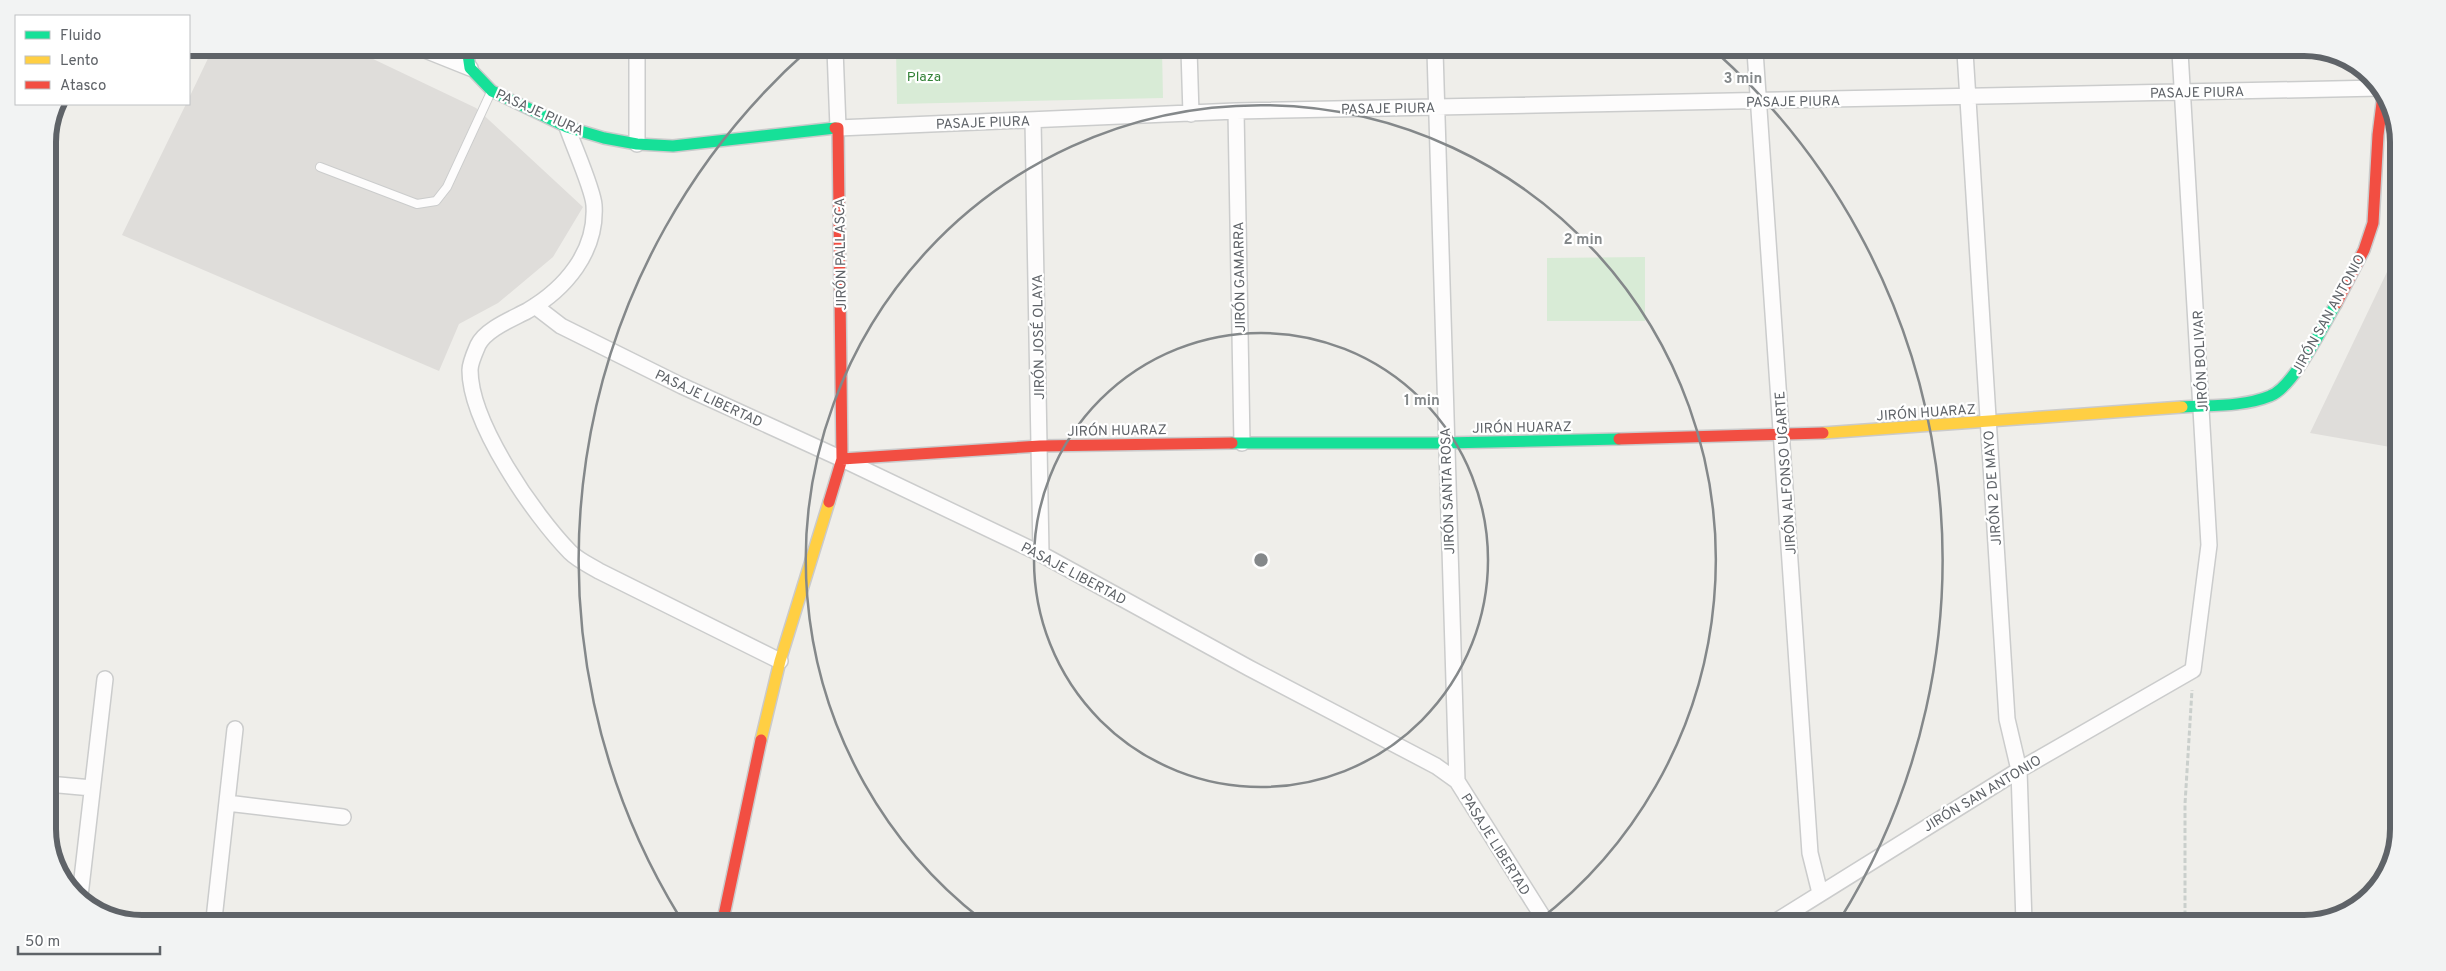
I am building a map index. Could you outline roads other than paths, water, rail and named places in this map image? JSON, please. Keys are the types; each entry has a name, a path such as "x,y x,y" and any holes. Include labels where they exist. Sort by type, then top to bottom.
{"street":[{"name":"PASAJE PIURA","path":"440,56 470,68 492,91 567,127 604,138 637,144 673,146 838,128 1236,112 1436,106 1759,102 2371,88"},
{"path":"468,56 470,68"},
{"path":"637,56 637,144"},
{"name":"JIRÓN PALLASCA","path":"724,915 735,868 749,788 780,661 842,459 838,128 835,56"},
{"path":"1189,56 1191,114"},
{"name":"JIRÓN SANTA ROSA","path":"1435,56 1457,781"},
{"name":"JIRÓN ALFONSO UGARTE","path":"1755,56 1783,436 1810,853 1820,893"},
{"name":"JIRÓN 2 DE MAYO","path":"1965,56 2007,719 2019,770 2024,915"},
{"name":"JIRÓN BOLIVAR","path":"2180,56 2209,545 2193,670"},
{"name":"JIRÓN SAN ANTONIO","path":"2202,405 2247,402 2271,396 2290,381 2311,349 2364,250 2373,223 2382,106"},
{"name":"JIRÓN GAMARRA","path":"1236,112 1242,442"},
{"name":"JIRÓN JOSÉ OLAYA","path":"1033,120 1041,554"},
{"path":"567,127 594,204 592,232 581,262 565,282 535,306 494,329 478,343 470,369 476,406 491,442 543,522 572,554 598,571 780,661"},
{"name":"PASAJE LIBERTAD","path":"535,306 561,326 673,382 842,459 1041,554 1249,668 1408,749 1457,781 1542,915"},
{"name":"JIRÓN HUARAZ","path":"842,459 1040,446 1242,442 1446,443 1783,436 1988,423 2202,405"},
{"name":"JIRÓN SAN ANTONIO","path":"1786,915 2019,770 2193,670"},
{"path":"81,890 105,678"},
{"path":"214,915 235,729"},
{"path":"56,785 92,788"},
{"path":"227,803 343,818"}],"lane":[{"path":"320,167 417,204 436,201 447,187 492,91"}],"park label":[{"name":"Plaza","path":"924,76"}]}
